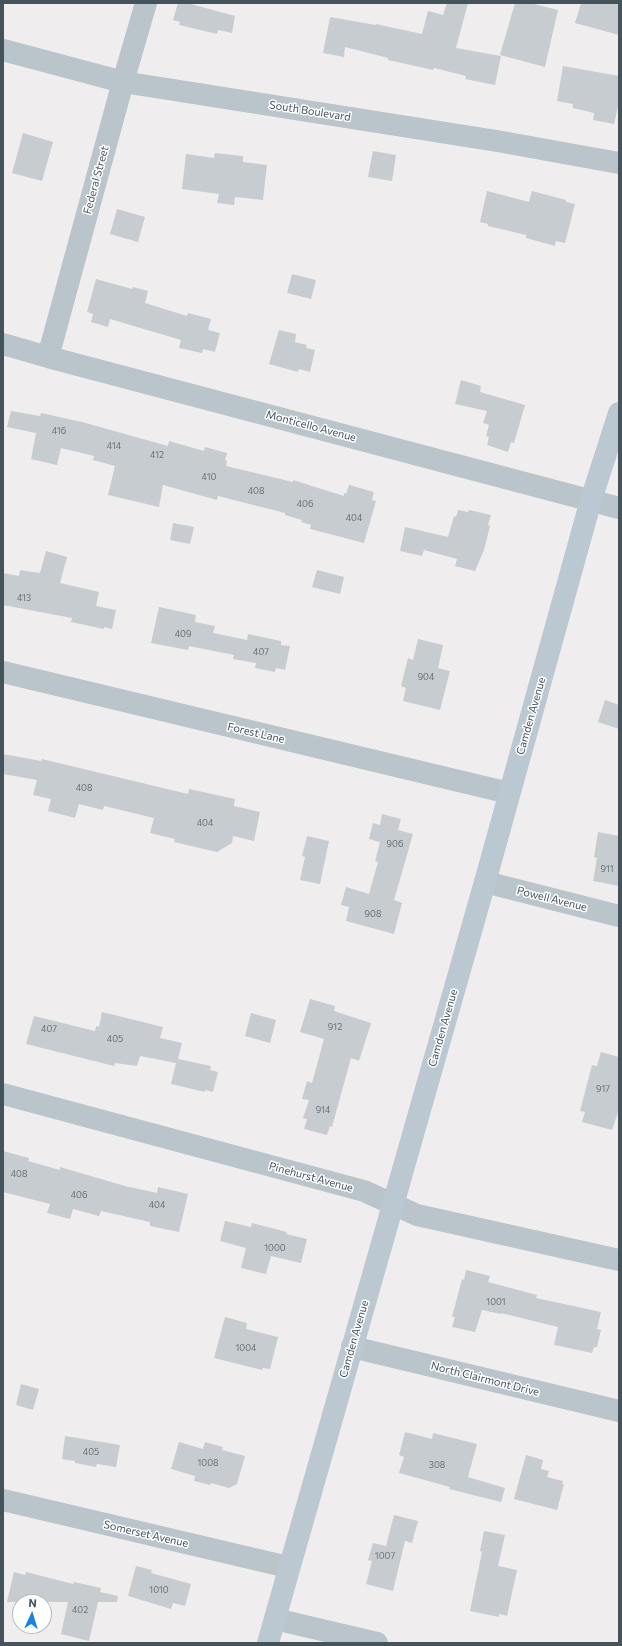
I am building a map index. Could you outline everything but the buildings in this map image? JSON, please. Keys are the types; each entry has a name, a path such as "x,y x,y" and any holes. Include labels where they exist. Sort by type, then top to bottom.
{"street":[{"name":"Federal Street","path":"48,357 146,3"},
{"name":"South Boulevard","path":"3,50 123,82 497,141 619,163"},
{"name":"Monticello Avenue","path":"3,344 619,508"},
{"name":"Camden Avenue","path":"268,1643 288,1567 485,882 591,500 619,413"},
{"name":"Forest Lane","path":"3,672 509,793"},
{"name":"Powell Avenue","path":"485,882 619,916"},
{"name":"Pinehurst Avenue","path":"3,1094 364,1192 417,1215 619,1260"},
{"name":"North Clairmont Drive","path":"352,1347 619,1412"},
{"name":"Somerset Avenue","path":"3,1500 288,1567"},
{"path":"275,1619 377,1643"}]}
